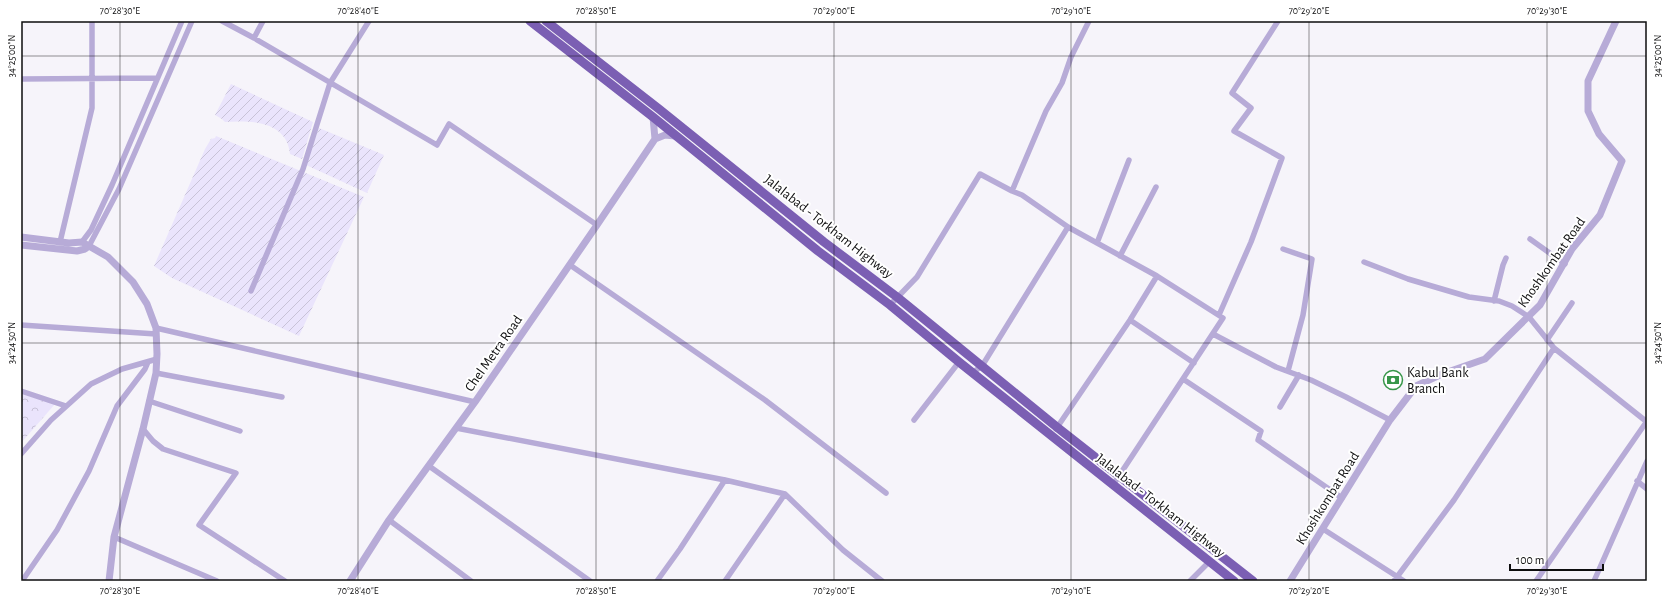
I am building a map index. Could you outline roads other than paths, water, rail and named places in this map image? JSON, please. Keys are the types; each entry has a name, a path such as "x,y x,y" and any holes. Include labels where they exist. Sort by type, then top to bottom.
{"highway":[{"name":"Jalalabad - Torkham Highway","path":"530,21 818,251 890,305 959,362 1234,581"},
{"name":"Jalalabad - Torkham Highway","path":"546,21 665,114 824,242 898,297 1092,456 1254,581"},
{"name":"Jalalabad - Torkham Highway","path":"1070,451 1092,456"}],"street":[{"path":"60,242 92,108 92,21"},
{"path":"82,242 91,230 112,185 182,21"},
{"path":"21,245 77,251 85,249 89,246 119,189 145,126 192,21"},
{"path":"222,21 254,38 437,145 449,124 597,225"},
{"path":"254,38 263,21"},
{"path":"251,291 303,169 330,83 368,21"},
{"path":"1012,192 1046,111 1062,83 1071,57 1089,21"},
{"path":"1219,315 1251,242 1282,158 1234,131 1251,108 1232,93 1278,21"},
{"name":"Khoshkombat Road","path":"1290,581 1390,420 1416,386 1442,374 1486,359 1540,305 1565,264 1572,249 1600,215 1622,161 1600,134 1588,111 1588,81 1616,21"},
{"path":"162,68 169,72"},
{"path":"21,79 157,78"},
{"path":"652,117 655,139 665,135 675,136"},
{"path":"138,123 145,126"},
{"name":"Chel Metra Road","path":"350,581 389,520 475,402 655,139"},
{"path":"124,158 131,160"},
{"path":"1097,243 1129,160"},
{"path":"890,305 917,277 980,174 1012,192 1022,195 1068,227 1157,276 1223,318 1113,485"},
{"path":"112,185 119,189"},
{"path":"1120,256 1156,187"},
{"path":"972,372 982,366 1068,227"},
{"path":"21,237 60,242 82,242 108,258 133,282 147,304 156,331 156,373 143,429 114,537 109,581"},
{"path":"1530,239 1565,264"},
{"path":"1283,249 1312,259 1303,315 1288,371"},
{"path":"1494,300 1506,258"},
{"path":"1364,262 1408,279 1469,297 1499,300 1512,306 1529,317 1554,348 1647,421 1536,581"},
{"path":"570,265 765,400 886,493"},
{"path":"1049,434 1058,428 1130,320 1157,276"},
{"path":"1547,340 1572,303"},
{"path":"1130,320 1194,363"},
{"path":"21,325 156,331 475,402"},
{"path":"1213,334 1288,371 1346,397 1390,420"},
{"path":"1395,579 1454,500 1554,348"},
{"path":"21,454 51,420 91,384 122,369 157,359"},
{"path":"22,581 57,530 92,465 117,406 145,369 148,362"},
{"path":"914,420 959,362"},
{"path":"156,373 282,397"},
{"path":"1280,407 1299,375"},
{"path":"1183,379 1261,432 1258,440 1342,498"},
{"path":"21,391 66,406"},
{"path":"149,401 240,431"},
{"path":"456,428 724,480 785,494 843,550 882,581"},
{"path":"143,429 153,441 163,448 236,473 199,525 285,581"},
{"path":"1594,581 1647,461"},
{"path":"429,466 590,581"},
{"path":"657,581 680,549 724,480"},
{"path":"1637,481 1647,489"},
{"path":"725,581 785,494"},
{"path":"389,520 471,581"},
{"path":"1323,529 1395,579 1404,581"},
{"path":"114,537 217,581"},
{"path":"1190,581 1210,561"}],"place":[{"name":"Kabul Bank Branch","path":"1393,380"}]}
